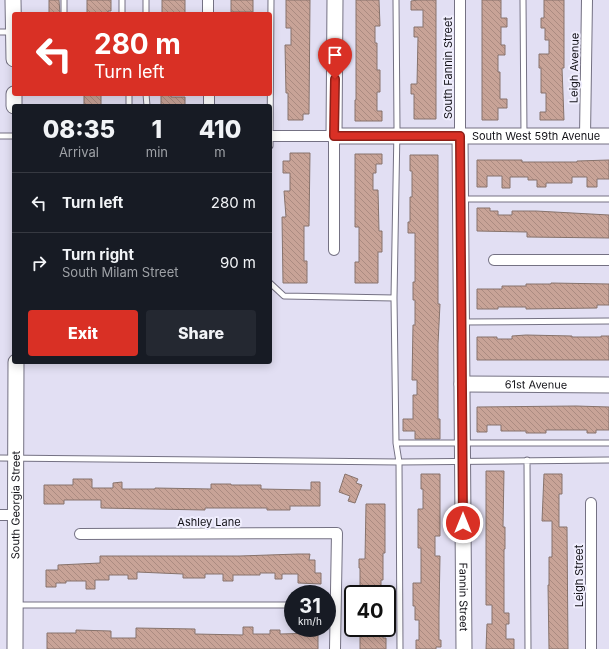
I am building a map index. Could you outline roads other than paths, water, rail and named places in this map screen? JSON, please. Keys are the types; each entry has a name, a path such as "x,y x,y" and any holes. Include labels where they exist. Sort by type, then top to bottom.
{"street":[{"path":"13,0 13,12"},
{"path":"208,0 208,12"},
{"path":"334,250 335,0"},
{"name":"South Fannin Street","path":"460,0 460,136"},
{"name":"Leigh Avenue","path":"585,136 587,0"},
{"name":"South West 59th Avenue","path":"272,136 609,136"},
{"name":"Fannin Street","path":"460,136 464,649"},
{"path":"494,260 609,260"},
{"name":"South Georgia Street","path":"15,649 16,364"},
{"name":"61st Avenue","path":"462,384 609,385"},
{"name":"Leigh Street","path":"591,649 592,503"},
{"path":"0,515 16,515"},
{"name":"Ashley Lane","path":"80,534 337,533 333,585"},
{"path":"334,637 335,649"}],"lane":[{"path":"64,0 64,12"},
{"path":"122,0 122,12"},
{"path":"146,0 146,12"},
{"path":"271,0 271,12"},
{"path":"396,0 394,298 396,443 399,462 400,649"},
{"path":"523,0 524,136"},
{"path":"0,32 12,32"},
{"path":"0,136 12,136"},
{"path":"461,199 609,198"},
{"path":"272,286 284,296 394,298"},
{"path":"462,322 609,321"},
{"path":"396,443 609,443"},
{"path":"0,458 399,462 463,460 609,460"},
{"path":"527,460 528,649"},
{"path":"15,605 284,605"}]}
